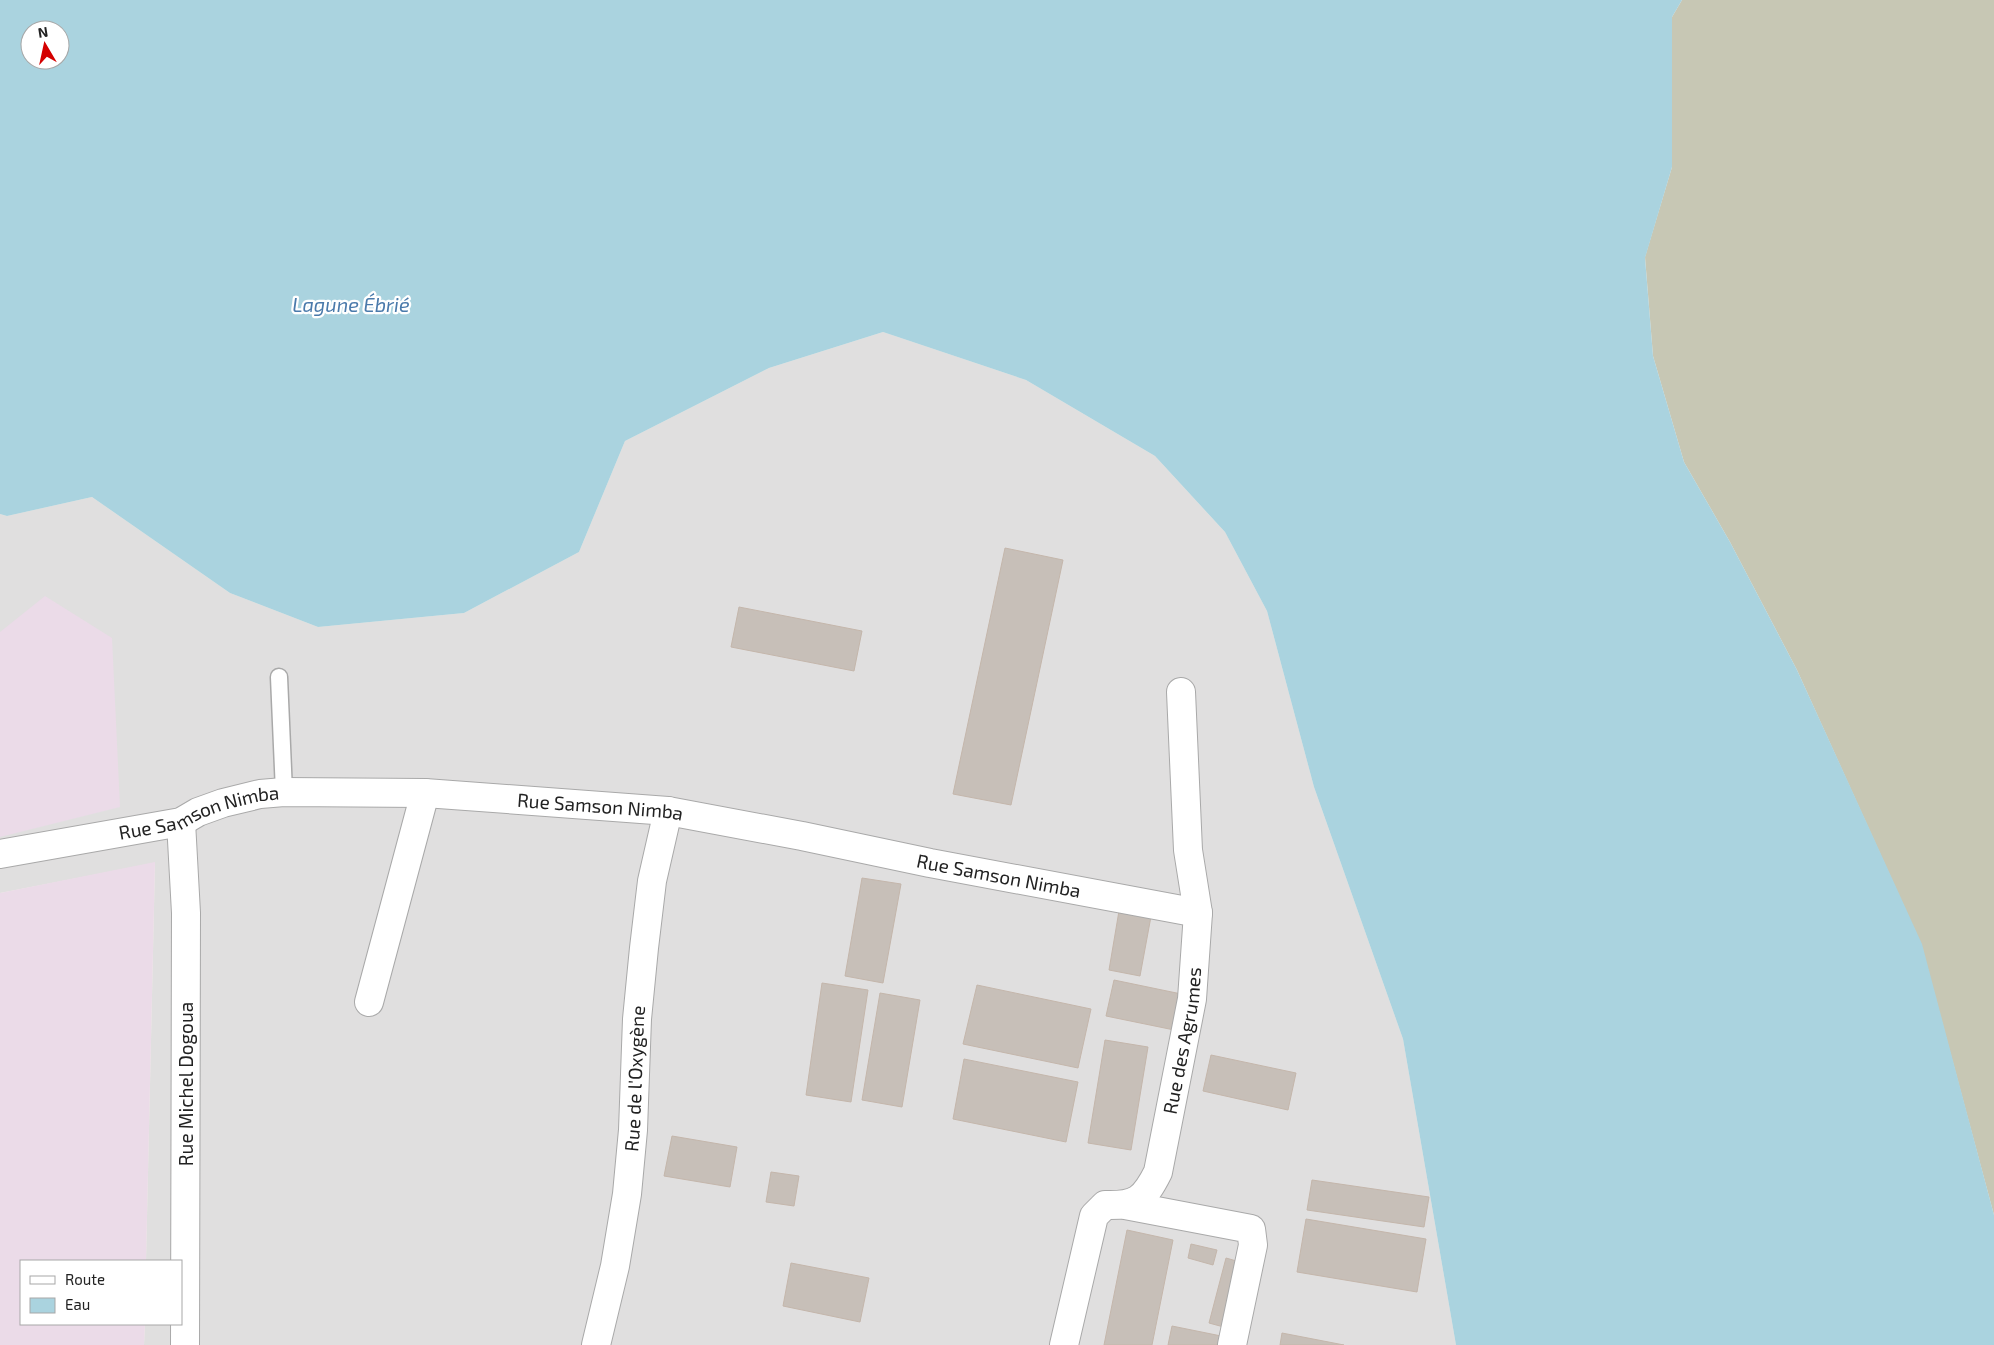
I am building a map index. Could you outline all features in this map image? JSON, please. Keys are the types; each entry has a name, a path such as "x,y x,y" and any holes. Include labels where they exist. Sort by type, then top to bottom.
{"street":[{"name":"Rue des Agrumes","path":"1064,1345 1094,1216 1105,1205 1125,1206 1144,1194 1158,1172 1192,999 1198,913 1188,850 1181,692"},
{"name":"Rue Samson Nimba","path":"0,854 181,822 198,812 223,803 260,794 284,792 424,793 668,811 802,836 940,865 1198,913"},
{"path":"370,1002 424,793"},
{"name":"Rue de l'Oxygène","path":"596,1345 615,1266 627,1194 633,1130 637,1019 644,948 652,882 668,811"},
{"name":"Rue Michel Dogoua","path":"181,822 186,933 184,1345"},
{"path":"1125,1206 1250,1229 1253,1245 1232,1345"}],"lane":[{"path":"280,677 284,792"}],"shaded area":[{"path":"1682,0 1994,0 1994,1215 1921,944 1797,670 1730,542 1684,462 1653,356 1645,257 1672,167 1672,17"},
{"path":"883,332 1026,380 1155,456 1225,532 1267,611 1314,787 1403,1039 1456,1345 144,1345 145,1325 182,1325 182,1260 146,1260 155,863 0,893 0,514 7,516 92,497 230,593 318,627 464,613 579,552 625,441 769,368"},
{"path":"45,596 112,638 120,807 0,837 0,632"},
{"path":"155,862 146,1260 20,1260 20,1325 145,1325 144,1345 0,1345 0,893"}],"water":[{"name":"Lagune Ébrié","path":"0,0 1682,0 1672,17 1672,167 1645,258 1653,356 1684,462 1730,542 1797,670 1922,944 1994,1215 1994,1345 1456,1345 1403,1039 1314,787 1267,611 1225,532 1155,456 1026,380 883,332 769,368 625,441 579,552 464,613 318,627 230,593 92,497 7,516 0,514"}],"building":[{"path":"1005,548 1063,560 1011,805 953,794"},
{"path":"739,607 862,631 854,671 731,647"},
{"path":"862,878 901,884 883,983 845,976"},
{"path":"1120,905 1152,911 1140,976 1109,970"},
{"path":"1114,980 1191,996 1184,1032 1106,1016"},
{"path":"822,983 868,990 851,1102 806,1095"},
{"path":"977,985 1091,1009 1078,1068 963,1044"},
{"path":"880,993 920,1000 902,1107 862,1100"},
{"path":"1105,1040 1148,1047 1131,1150 1088,1143"},
{"path":"1211,1055 1296,1073 1288,1110 1203,1091"},
{"path":"964,1059 1078,1082 1066,1142 953,1119"},
{"path":"672,1136 737,1147 730,1187 664,1176"},
{"path":"771,1172 799,1176 794,1206 766,1202"},
{"path":"1312,1180 1429,1197 1424,1227 1307,1210"},
{"path":"1306,1219 1426,1239 1417,1292 1297,1272"},
{"path":"1127,1230 1173,1240 1152,1345 1104,1345"},
{"path":"1191,1244 1217,1250 1213,1265 1188,1258"},
{"path":"1226,1258 1247,1264 1231,1329 1209,1323"},
{"path":"791,1263 869,1278 860,1322 783,1306"},
{"path":"1172,1326 1231,1338 1229,1345 1168,1345"},
{"path":"1282,1333 1344,1345 1280,1345"}]}
